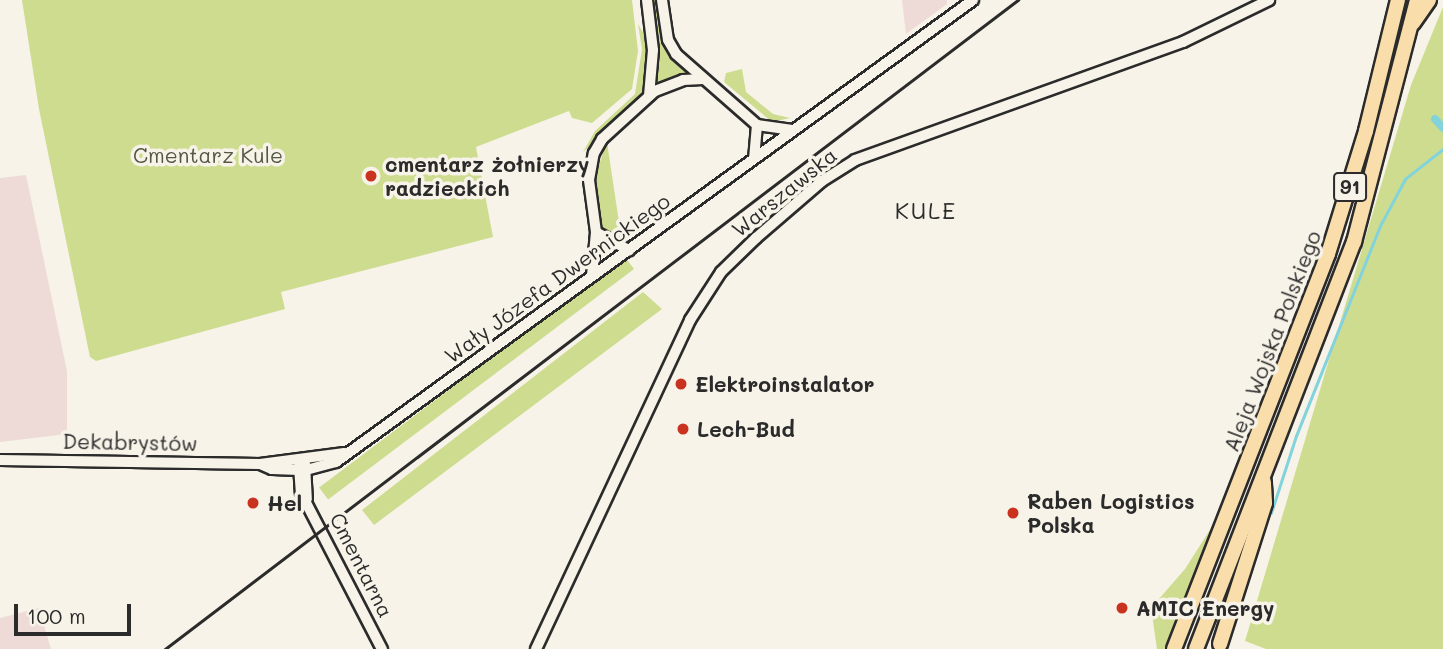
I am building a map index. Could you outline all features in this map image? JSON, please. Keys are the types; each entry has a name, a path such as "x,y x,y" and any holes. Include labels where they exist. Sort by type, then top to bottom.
{"main road":[{"name":"Aleja Wojska Polskiego","path":"1174,649 1328,254 1370,119 1398,0"},
{"name":"Aleja Wojska Polskiego","path":"1196,649 1354,242 1417,0"},
{"path":"1412,24 1423,15 1429,0"},
{"path":"1220,644 1265,503 1263,477"}],"street":[{"path":"647,0 653,50 649,96"},
{"path":"662,0 671,47 703,79 757,125 791,130"},
{"name":"Wały Józefa Dwernickiego","path":"303,466 336,462 344,453 974,0"},
{"name":"Warszawska","path":"536,649 690,320 722,272 756,237 822,181 855,160 1183,42 1269,0"},
{"path":"592,276 596,232 589,180 594,153 602,139 649,96 668,84 703,79"},
{"path":"754,157 757,125"},
{"path":"596,232 629,250"},
{"name":"Dekabrystów","path":"0,460 303,466"},
{"name":"Cmentarna","path":"303,466 301,492 307,499 382,649"}],"shaded area":[{"path":"902,0 947,0 947,4 906,34"},
{"path":"26,175 67,371 67,434 0,442 0,178"},
{"path":"39,608 51,649 0,649 0,618"}],"green space":[{"name":"Cmentarz Kule","path":"22,0 632,0 638,51 632,89 592,123 572,118 569,111 476,147 493,237 281,292 285,309 96,361 90,357 39,109"},
{"path":"651,0 658,0 662,31 692,74 654,88 657,63"},
{"path":"1443,7 1443,649 1266,649 1245,641 1411,85"},
{"path":"638,24 646,38 648,58 644,89 635,104 583,152 595,131 635,94 642,49"},
{"path":"742,69 746,92 773,114 790,118 772,122 724,82 726,73"},
{"path":"607,142 620,229 628,228 629,234 610,239 600,227 594,179"},
{"path":"625,257 634,269 328,499 319,487"},
{"path":"643,292 662,309 374,525 362,510"},
{"path":"1220,514 1167,649 1157,649 1151,608 1185,569"}],"waterway":[{"path":"1435,119 1443,128"},
{"path":"1271,513 1296,436 1381,224 1405,179 1443,149"}],"railway":[{"path":"165,649 1018,0"}],"place":[{"name":"cmentarz żołnierzy radzieckich","path":"371,176"},
{"name":"Elektroinstalator","path":"681,384"},
{"name":"Lech-Bud","path":"683,429"},
{"name":"Hel","path":"253,503"},
{"name":"Raben Logistics Polska","path":"1013,513"},
{"name":"AMIC Energy","path":"1122,608"}],"district":[{"name":"KULE","path":"926,210"}]}
